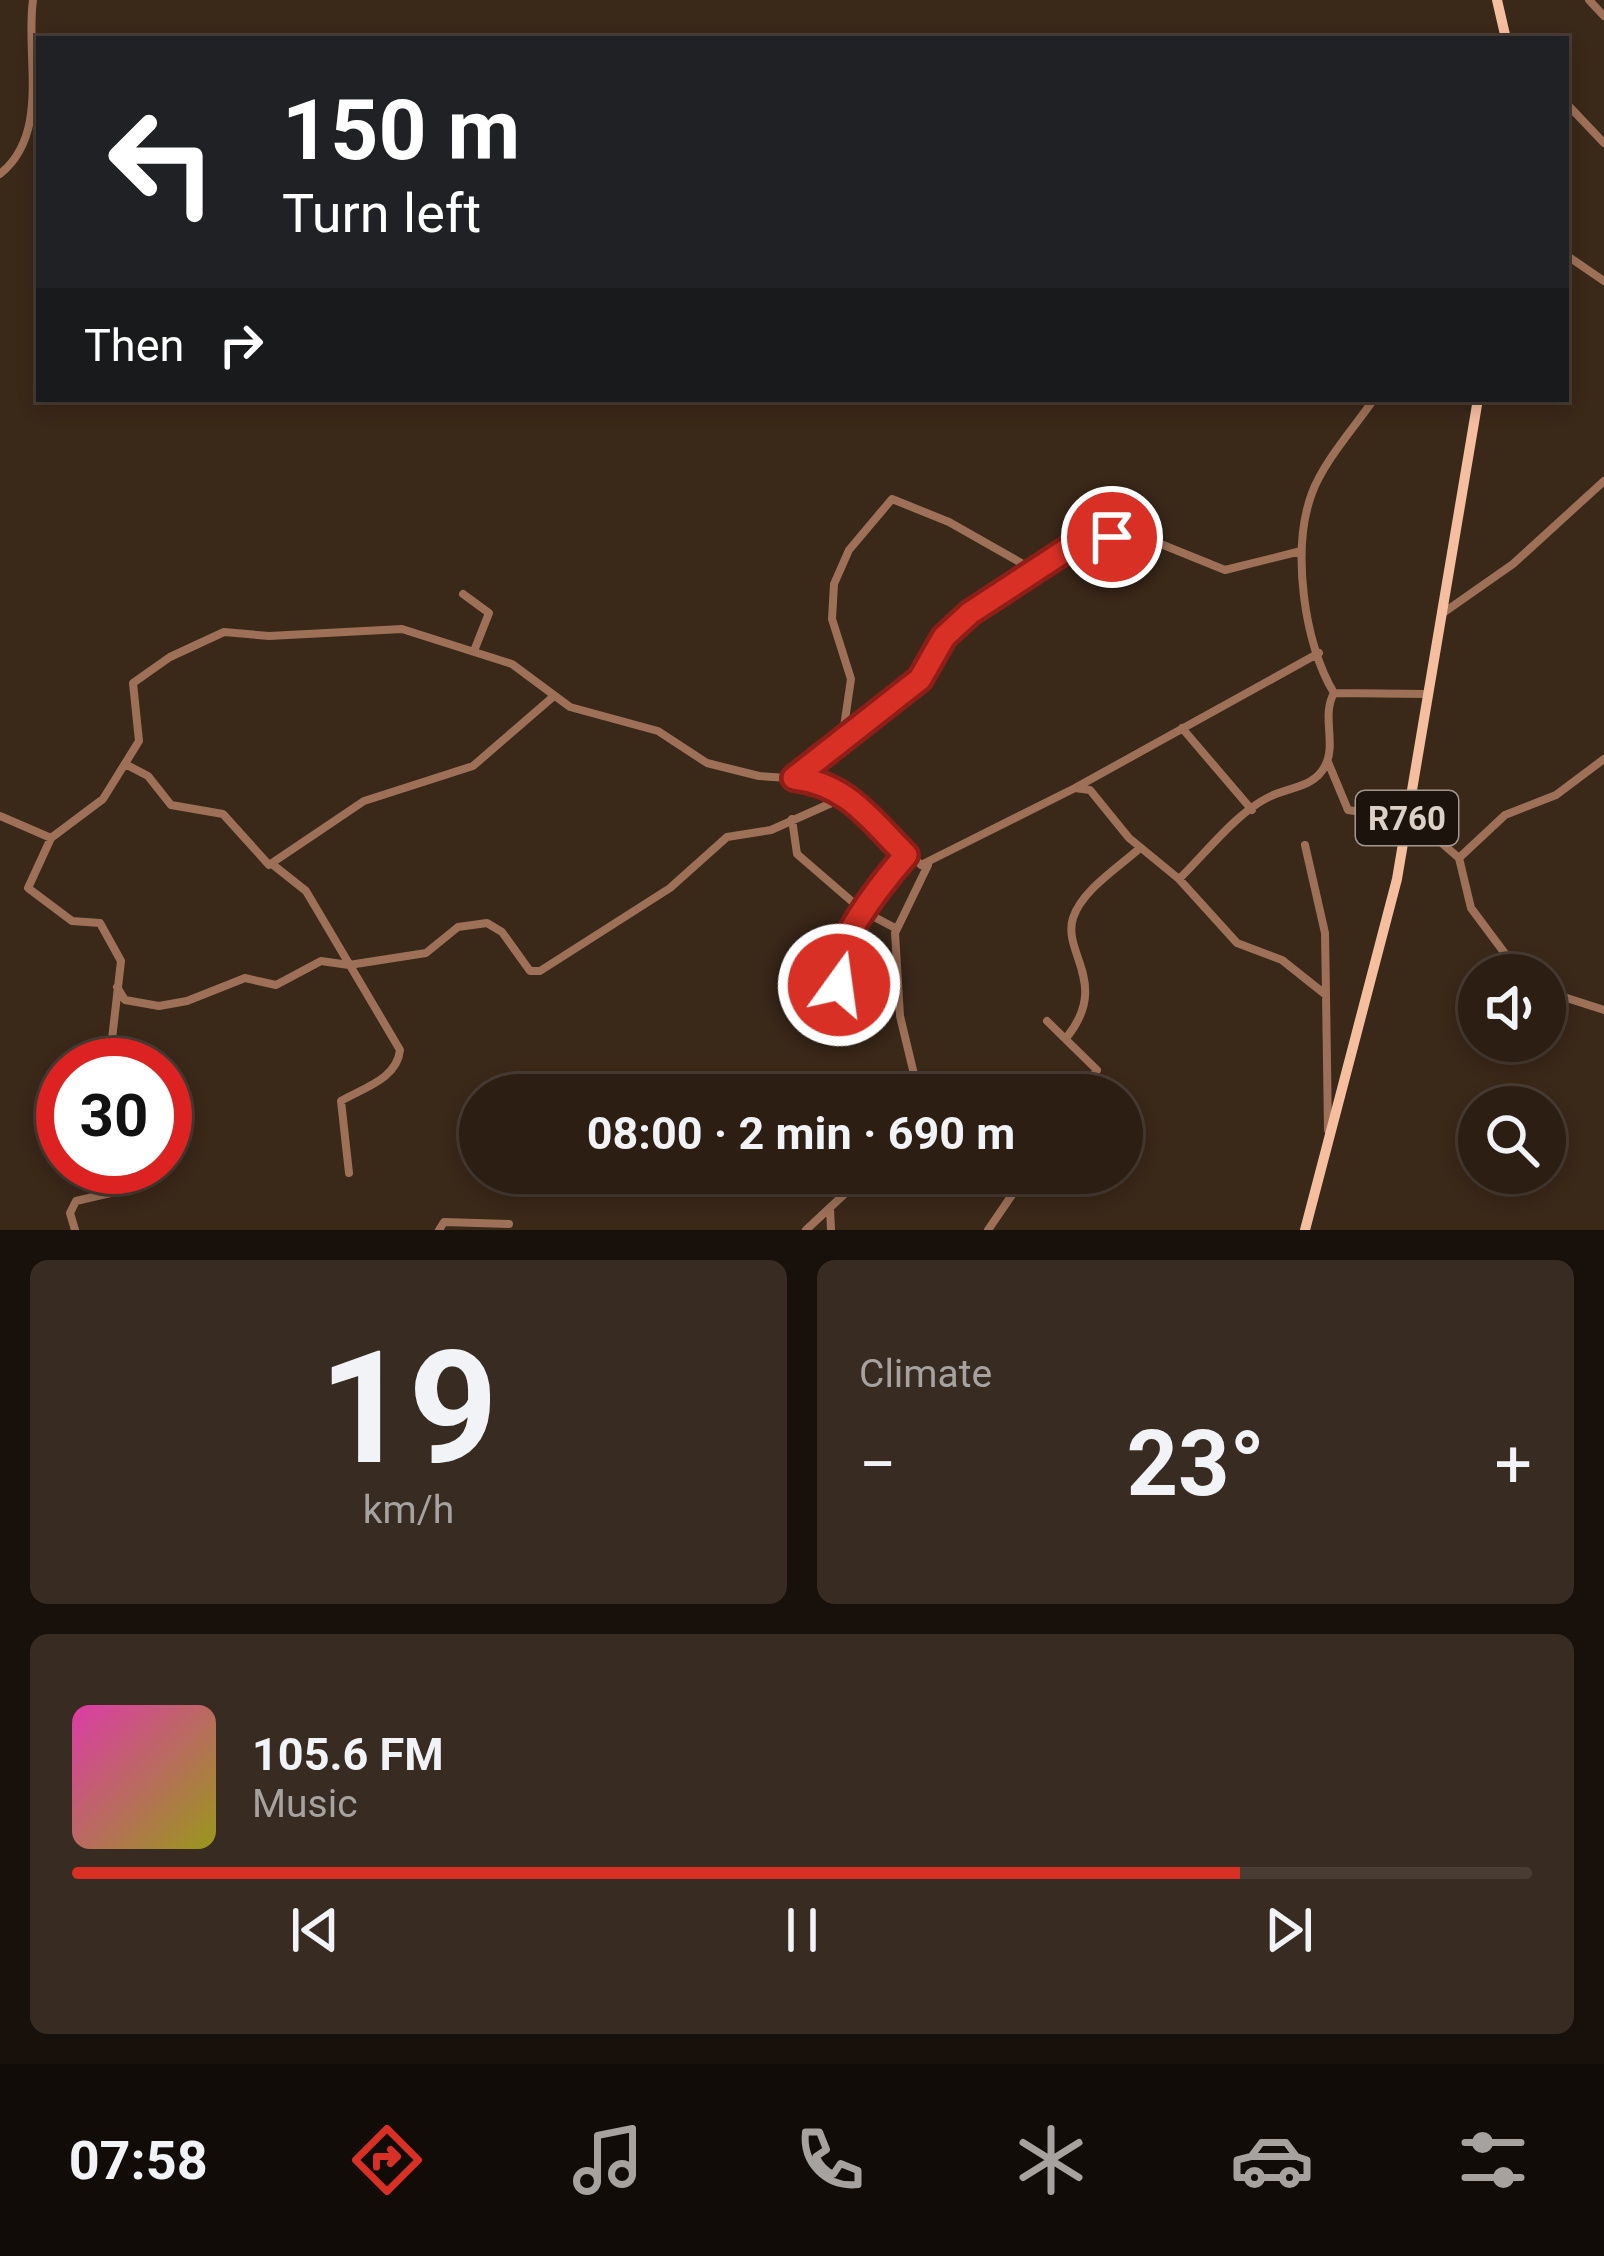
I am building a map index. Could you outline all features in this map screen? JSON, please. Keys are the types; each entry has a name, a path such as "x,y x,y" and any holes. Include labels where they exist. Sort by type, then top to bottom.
{"main road":[{"path":"1497,0 1505,36"},
{"name":"R760","path":"1305,1230 1381,946 1477,402"}],"street":[{"path":"0,174 14,162 26,136 33,0"},
{"path":"1589,0 1604,16"},
{"path":"1569,105 1604,143"},
{"path":"1569,257 1604,281"},
{"path":"1372,402 1312,491 1301,551 1306,618 1334,693 1328,706 1328,763 1348,810 1407,818 1460,858 1471,908 1505,954"},
{"path":"1440,614 1513,564 1604,481"},
{"path":"842,741 850,679 832,620 834,584 849,550 892,499 949,522 1037,572"},
{"path":"794,778 920,679 944,637 970,613 1091,538 1141,536 1225,569 1301,551"},
{"path":"463,594 489,613 474,651"},
{"path":"111,1038 121,961 102,925 85,918 72,921 28,887 51,838 104,799 139,741 133,683 182,650 224,632 268,636 391,627 474,651 512,664 570,707 668,736 693,756 724,769 815,780 847,796 906,855 929,863"},
{"path":"914,1074 904,1041 895,928 929,863 1319,653"},
{"path":"1334,693 1426,694"},
{"path":"272,864 364,801 473,766 554,695"},
{"path":"1182,728 1252,810"},
{"path":"1460,858 1505,815 1556,795 1604,759"},
{"path":"1179,879 1269,796 1310,781 1328,763"},
{"path":"125,764 148,776 171,805 223,814 306,891 400,1050 398,1064 388,1075 340,1101 349,1173"},
{"path":"1075,788 1099,796 1140,848 1179,879 1237,943 1282,960 1326,994"},
{"path":"113,1009 125,1000 159,1006 187,1001 236,978 276,985 321,961 349,965 436,950 458,928 488,922 502,932 527,969 540,971 670,888 727,837 762,832 847,796"},
{"path":"0,816 51,838"},
{"path":"792,819 796,854 863,911 895,928"},
{"path":"1305,844 1325,933 1328,1132"},
{"path":"1067,1037 1078,1022 1085,994 1082,957 1072,937 1075,914 1140,848"},
{"path":"898,980 836,983 842,953 863,911 906,855"},
{"path":"117,987 125,1000"},
{"path":"1566,998 1604,1010"},
{"path":"1048,1021 1097,1070 1094,1074"},
{"path":"75,1230 70,1213 76,1202 107,1194"},
{"path":"806,1230 845,1194"},
{"path":"988,1230 1013,1194"},
{"path":"830,1208 831,1230"},
{"path":"439,1230 444,1222 509,1225"}],"route":[{"path":"839,985 835,982 837,965 848,940 872,895 906,855 862,806 815,780 794,778 920,679 944,637 970,613 1080,541 1112,537"}]}
